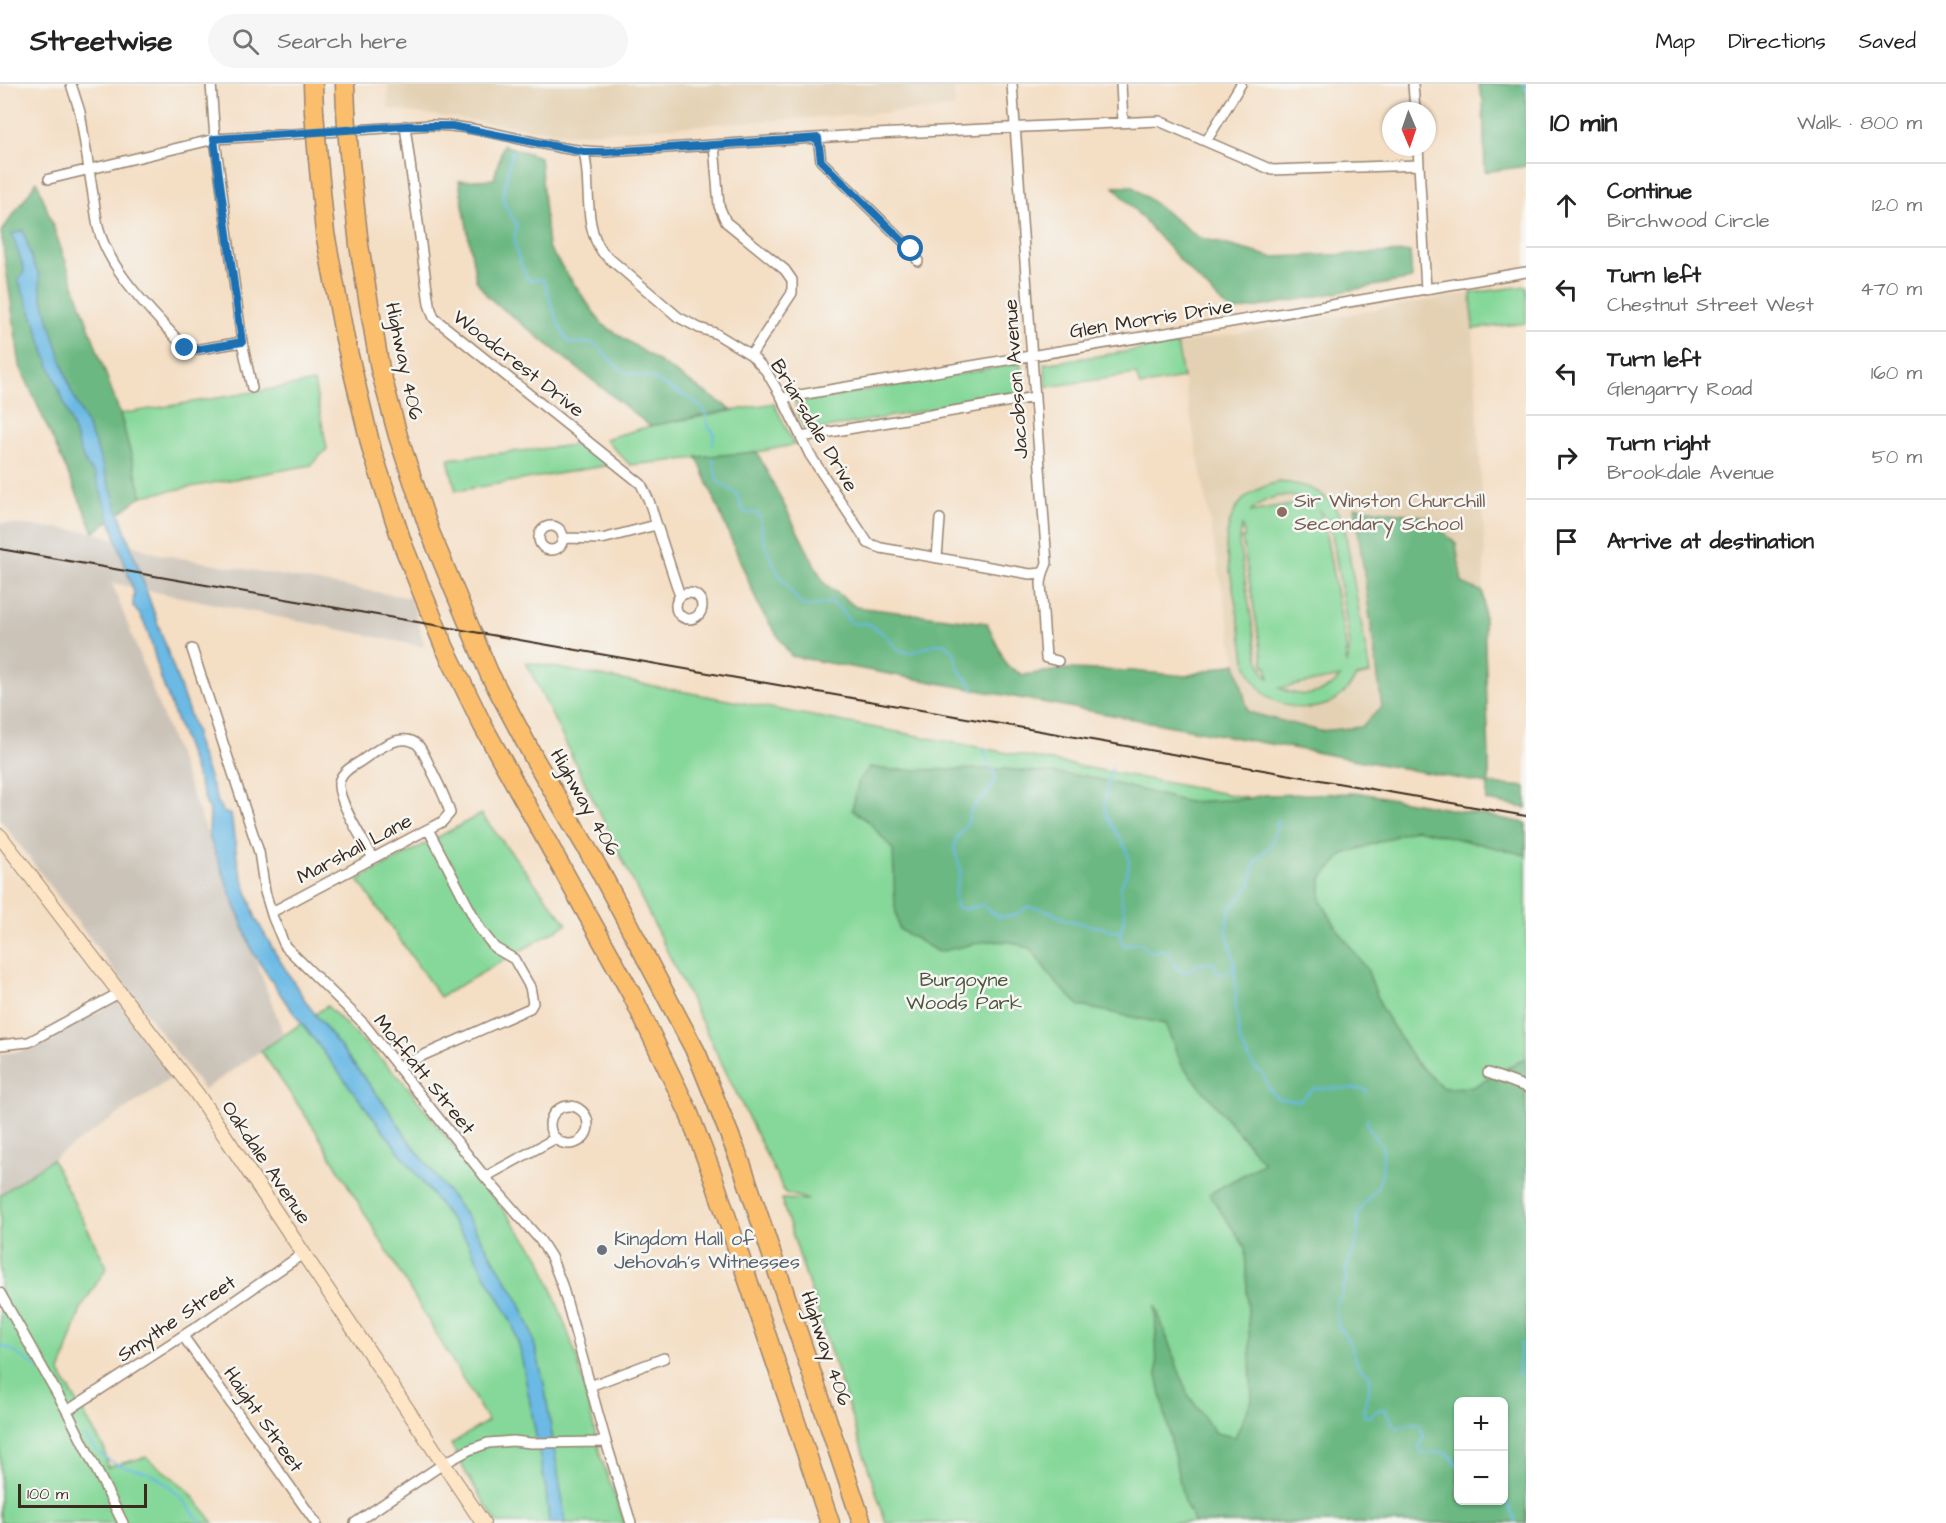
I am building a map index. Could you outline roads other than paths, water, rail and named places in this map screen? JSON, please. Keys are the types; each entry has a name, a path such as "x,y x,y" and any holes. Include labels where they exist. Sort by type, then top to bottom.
{"highway":[{"path":"313,84 325,233 345,339 372,451 403,545 444,646 483,726 632,995 688,1110 711,1171 830,1523"},
{"name":"Highway 406","path":"345,84 349,153 359,245 380,369 398,436 430,532 489,673 535,760 600,871 697,1054 741,1166 862,1523"}],"street":[{"path":"70,84 80,112 102,243 120,274 185,348 194,350 242,342"},
{"path":"211,84 214,139 242,342 252,388"},
{"name":"Jacobson Avenue","path":"1012,84 1047,563 1041,583 1046,658 1058,661"},
{"path":"1121,84 1123,122"},
{"path":"1207,140 1241,84"},
{"path":"1413,84 1414,102"},
{"path":"49,179 214,139 405,126 452,126 584,152 607,152 1014,126 1159,120 1272,170 1419,165"},
{"name":"Woodcrest Drive","path":"405,126 429,304 434,318 641,484 649,501 681,596"},
{"path":"818,138 821,161 911,249 918,261"},
{"path":"714,145 718,206 721,214 726,222 785,270 792,280 792,293 751,355"},
{"name":"Briarsdale Drive","path":"584,152 588,168 592,231 603,253 678,318 715,333 751,355 766,371 816,465 868,543 881,548 1030,574 1043,573"},
{"path":"1418,156 1426,290"},
{"name":"Glen Morris Drive","path":"782,398 1526,272"},
{"path":"801,437 1035,397"},
{"path":"937,558 940,519"},
{"path":"563,538 602,539 656,525"},
{"name":"Moffatt Street","path":"192,649 259,852 265,891 285,946 364,1024 485,1177 540,1240 562,1285 631,1523"},
{"name":"Marshall Lane","path":"272,912 442,822 450,813 442,789 418,745 406,740 395,741 345,772 339,782 340,793 347,810 373,858"},
{"path":"397,1067 530,1008 533,1003 530,987 514,959 495,948 480,929 428,829"},
{"name":"Oakdale Avenue","path":"0,836 197,1094 483,1523"},
{"path":"0,1045 29,1042 119,993"},
{"path":"1488,1073 1526,1087"},
{"path":"569,1106 585,1114 588,1126 579,1141 567,1143 556,1138 550,1127 557,1110 569,1106"},
{"path":"485,1177 556,1138"},
{"name":"Smythe Street","path":"67,1412 183,1336 304,1252"},
{"path":"0,1293 67,1412 123,1523"},
{"name":"Haight Street","path":"183,1336 316,1523"},
{"path":"590,1386 664,1358"},
{"path":"355,1523 443,1464 488,1443 513,1441 606,1443"}],"water":[{"path":"23,230 33,263 39,274 41,293 70,388 95,444 196,733 196,741 218,803 223,812 231,815 238,864 256,919 308,1005 386,1106 410,1142 470,1221 517,1297 531,1330 544,1384 566,1523 549,1523 546,1490 520,1349 503,1305 467,1241 287,1004 253,953 209,836 210,810 163,684 148,632 133,607 134,592 95,475 81,453 18,279 24,269 12,234"}],"waterway":[{"path":"1523,84 1526,90"},
{"path":"512,151 503,196 505,205 517,225 515,232 517,251 526,276 530,280 543,279 559,325 568,341 592,343 599,347 617,367 627,373 651,378 692,400 704,410 709,427 714,433 713,444"},
{"path":"713,459 717,481 736,493 744,512 758,514 763,537 774,564 802,605 832,603 851,623 865,623 873,627 902,651 915,651 936,644 948,646 953,651 961,673 971,683 974,691"},
{"path":"984,747 987,762 995,772 995,781 988,793 971,809 967,825 957,837 954,847 961,871 955,892 956,907 967,909 983,905 998,917 1013,916 1028,907 1037,908 1066,920 1121,932"},
{"path":"1112,768 1106,791 1105,809 1129,858 1128,871 1121,887 1125,919 1120,937 1125,946 1136,943 1142,944 1150,951 1167,951 1175,966 1184,973 1197,965 1212,962 1220,974 1223,974 1235,964"},
{"path":"1278,820 1272,844 1255,862 1251,884 1230,909 1226,930 1235,964 1240,1042 1254,1067 1263,1074 1268,1087 1277,1098 1299,1101 1315,1088 1364,1089 1367,1093"},
{"path":"1367,1118 1369,1128 1383,1149 1382,1174 1377,1188 1357,1214 1358,1232 1355,1247 1346,1269 1342,1294 1336,1305 1338,1325 1351,1345 1359,1368 1370,1376 1364,1416 1369,1417 1378,1410 1385,1409 1397,1428 1413,1423 1420,1424 1424,1436 1419,1447 1423,1454 1443,1452 1454,1460"},
{"path":"1518,1376 1521,1343"},
{"path":"0,1346 12,1350 39,1369"},
{"path":"84,1435 108,1460 151,1474 161,1480 180,1497 201,1523"},
{"path":"1508,1505 1515,1518 1515,1523"}],"railway":[{"path":"0,549 1526,816"}],"place":[{"name":"Sir Winston Churchill Secondary School","path":"1282,512"},
{"name":"Kingdom Hall of Jehovah's Witnesses","path":"602,1250"}],"park label":[{"name":"Burgoyne Woods Park","path":"964,990"}]}
